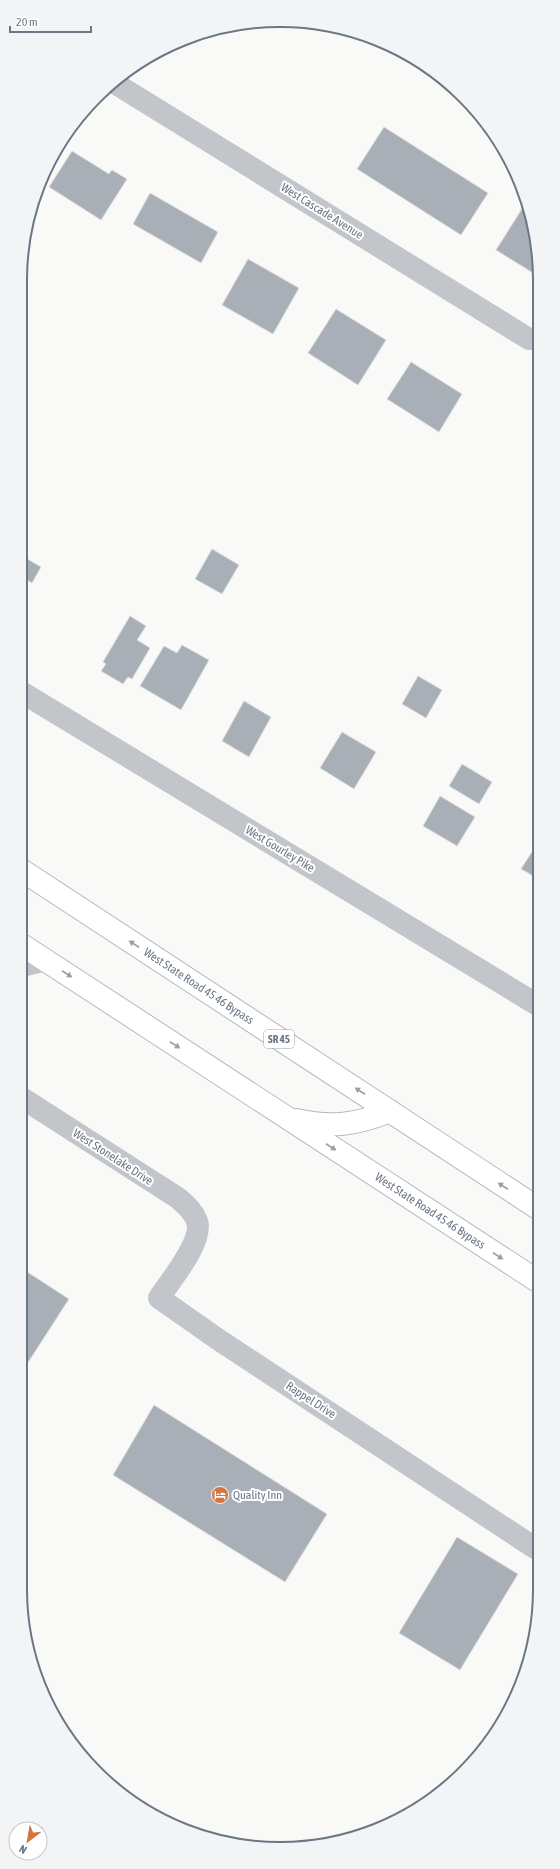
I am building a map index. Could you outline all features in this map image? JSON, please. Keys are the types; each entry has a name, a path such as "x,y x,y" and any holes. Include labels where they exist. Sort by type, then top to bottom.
{"highway":[{"name":"West State Road 45 46 Bypass","path":"27,874 533,1205"},
{"name":"West State Road 45 46 Bypass","path":"27,948 533,1278"},
{"path":"287,1118 344,1125 365,1121 390,1111"}],"street":[{"name":"West Cascade Avenue","path":"118,85 529,340"},
{"name":"West Gourley Pike","path":"27,695 533,1002"},
{"path":"27,965 46,960"},
{"name":"West Stonelake Drive","path":"27,1101 178,1198 190,1208 198,1222"},
{"name":"Rappel Drive","path":"198,1222 198,1235 192,1249 159,1298 226,1345 533,1547"}],"building":[{"path":"384,127 488,193 461,235 357,169"},
{"path":"72,151 109,174 112,170 127,179 101,220 49,187"},
{"path":"150,193 218,232 201,263 133,224"},
{"path":"522,208 531,247 533,273 496,250"},
{"path":"248,259 299,288 273,334 222,305"},
{"path":"336,309 386,340 358,385 308,353"},
{"path":"411,362 462,394 439,432 387,399"},
{"path":"212,549 239,565 222,594 195,579"},
{"path":"27,559 41,567 32,583 27,580"},
{"path":"130,616 146,626 137,640 150,648 132,679 128,677 123,684 101,671 106,664 103,662"},
{"path":"182,645 209,660 181,710 140,686 164,646 177,653"},
{"path":"418,676 442,690 426,718 402,704"},
{"path":"244,701 271,717 249,757 222,741"},
{"path":"342,732 376,752 354,789 320,768"},
{"path":"462,764 492,782 479,804 449,786"},
{"path":"440,796 475,817 457,846 423,826"},
{"path":"533,850 533,876 521,869"},
{"path":"27,1272 69,1299 27,1364"},
{"name":"Quality Inn","path":"154,1405 327,1514 285,1582 113,1475"},
{"path":"457,1537 518,1574 460,1670 399,1633"}],"place":[{"name":"Quality Inn","path":"220,1495"}]}
